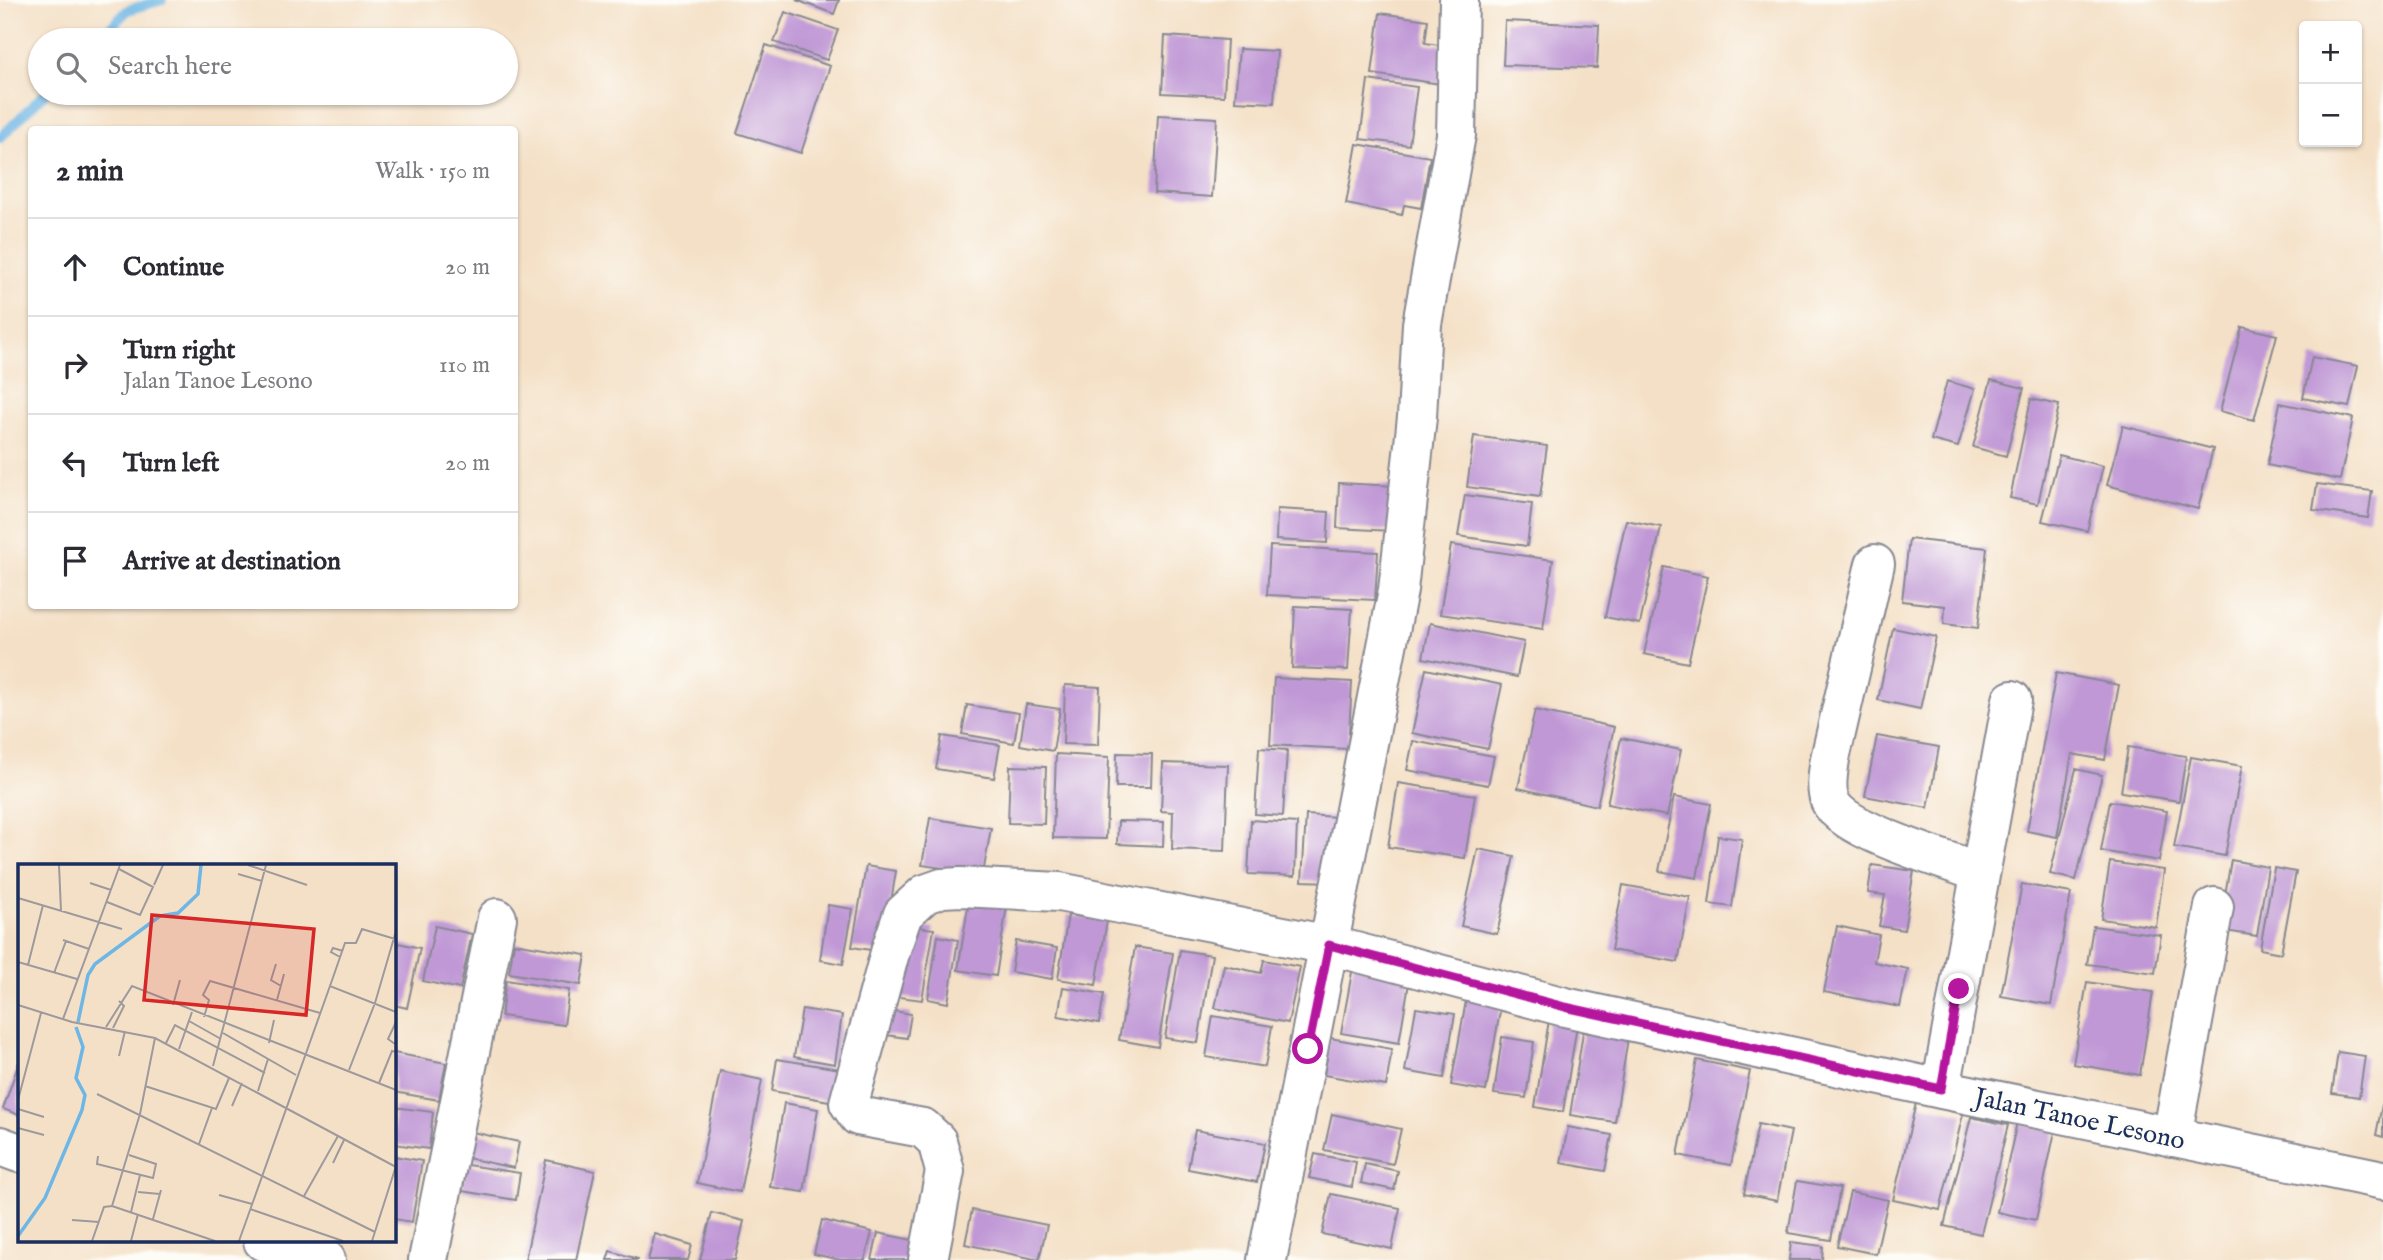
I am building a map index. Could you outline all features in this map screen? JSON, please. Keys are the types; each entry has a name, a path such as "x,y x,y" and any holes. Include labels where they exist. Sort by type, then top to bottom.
{"street":[{"path":"1267,1260 1398,590 1417,416 1422,324 1456,135 1459,0"},
{"path":"1875,564 1830,759 1830,801 1839,813 1881,837 1979,872"},
{"path":"1941,1089 2012,700"},
{"name":"Jalan Tanoe Lesono","path":"928,1260 945,1171 937,1141 923,1128 858,1116 849,1103 903,914 925,894 942,888 1059,892 1329,945 1565,1007 1941,1089 2383,1180"},
{"path":"2172,1137 2214,907"},
{"path":"428,1260 497,918"},
{"path":"0,1146 18,1153"},
{"path":"266,1242 326,1260"}],"building":[{"path":"796,0 839,0 834,14"},
{"path":"785,12 838,30 827,60 774,42"},
{"path":"1380,13 1428,20 1425,43 1446,46 1441,84 1372,74"},
{"path":"1505,21 1599,25 1597,68 1503,65"},
{"path":"1165,36 1227,40 1224,96 1162,93"},
{"path":"766,45 830,66 801,153 737,133"},
{"path":"1239,49 1277,51 1274,103 1235,101"},
{"path":"1368,80 1417,87 1409,145 1360,139"},
{"path":"1158,115 1217,118 1212,197 1154,193"},
{"path":"1357,144 1430,157 1421,208 1404,205 1402,215 1346,204"},
{"path":"2242,327 2277,335 2254,420 2220,411"},
{"path":"2312,357 2358,366 2349,407 2303,398"},
{"path":"1991,380 2024,388 2006,456 1973,447"},
{"path":"1947,381 1975,389 1958,447 1931,440"},
{"path":"2031,399 2059,405 2038,504 2010,498"},
{"path":"2280,403 2353,418 2340,480 2267,465"},
{"path":"2123,426 2213,449 2198,509 2107,485"},
{"path":"1474,436 1547,446 1540,497 1467,487"},
{"path":"2059,455 2103,466 2087,531 2042,521"},
{"path":"1339,483 1395,486 1392,531 1337,528"},
{"path":"2317,484 2372,491 2368,518 2313,510"},
{"path":"1465,495 1532,504 1527,546 1458,536"},
{"path":"1277,509 1329,512 1327,543 1276,540"},
{"path":"1626,520 1661,527 1640,624 1605,617"},
{"path":"1909,539 1987,548 1978,628 1944,624 1945,606 1902,601"},
{"path":"1451,545 1553,560 1543,629 1440,614"},
{"path":"1270,546 1378,552 1375,600 1267,595"},
{"path":"1664,567 1708,576 1688,663 1644,654"},
{"path":"1295,606 1352,609 1348,670 1292,668"},
{"path":"1430,623 1524,642 1517,677 1423,658"},
{"path":"1893,628 1936,637 1920,709 1878,700"},
{"path":"1426,669 1502,685 1488,749 1412,733"},
{"path":"2056,673 2119,685 2105,760 2072,754 2057,837 2027,831"},
{"path":"1274,678 1352,682 1348,749 1270,745"},
{"path":"1065,685 1100,687 1098,745 1063,744"},
{"path":"1026,704 1060,709 1053,751 1020,745"},
{"path":"967,705 1019,713 1014,743 962,734"},
{"path":"1535,710 1614,727 1597,806 1518,788"},
{"path":"942,736 1000,745 994,778 936,769"},
{"path":"1877,736 1939,747 1928,808 1865,796"},
{"path":"1621,738 1681,750 1667,816 1607,804"},
{"path":"1413,741 1494,756 1488,785 1407,770"},
{"path":"2128,747 2186,756 2179,801 2121,792"},
{"path":"1259,748 1287,750 1283,816 1255,814"},
{"path":"1117,753 1152,754 1151,787 1116,787"},
{"path":"1056,754 1109,757 1106,839 1053,838"},
{"path":"2191,757 2242,766 2225,856 2174,847"},
{"path":"1163,763 1228,765 1225,851 1172,849 1173,812 1161,811"},
{"path":"1010,766 1046,767 1044,824 1008,823"},
{"path":"2076,769 2102,775 2076,880 2050,874"},
{"path":"1398,783 1475,795 1465,858 1388,847"},
{"path":"1674,797 1711,804 1697,878 1659,871"},
{"path":"2110,801 2167,811 2159,861 2101,851"},
{"path":"1306,815 1337,817 1332,882 1302,881"},
{"path":"930,818 991,828 983,874 922,865"},
{"path":"1251,820 1297,823 1295,876 1248,874"},
{"path":"1118,821 1164,822 1163,846 1117,844"},
{"path":"1718,836 1742,839 1732,907 1709,904"},
{"path":"1478,849 1514,856 1497,934 1461,926"},
{"path":"2231,860 2268,867 2257,936 2219,930"},
{"path":"2110,862 2164,870 2156,927 2101,919"},
{"path":"1872,865 1914,871 1904,930 1879,926 1885,895 1868,893"},
{"path":"866,866 896,871 883,952 852,947"},
{"path":"2274,868 2296,872 2281,953 2260,949"},
{"path":"2022,884 2071,893 2051,1005 2001,996"},
{"path":"1623,885 1690,897 1678,962 1611,950"},
{"path":"969,900 1007,906 996,976 958,970"},
{"path":"828,905 853,909 843,964 820,960"},
{"path":"1068,915 1107,921 1096,985 1058,979"},
{"path":"903,925 934,929 922,1000 891,996"},
{"path":"435,926 472,934 460,989 423,981"},
{"path":"1837,926 1879,935 1874,962 1908,969 1900,1007 1824,992"},
{"path":"2093,926 2161,935 2155,973 2087,964"},
{"path":"938,936 958,940 948,1003 928,999"},
{"path":"1016,941 1057,948 1052,979 1011,972"},
{"path":"396,942 420,948 407,1008 396,1005"},
{"path":"514,943 586,955 581,985 509,973"},
{"path":"1135,947 1173,953 1158,1047 1119,1040"},
{"path":"1180,950 1212,955 1198,1043 1165,1038"},
{"path":"1264,960 1300,967 1288,1023 1215,1008 1224,965 1261,973"},
{"path":"1354,961 1411,971 1399,1043 1341,1033"},
{"path":"506,980 569,990 564,1025 501,1016"},
{"path":"2087,982 2153,992 2140,1075 2073,1064"},
{"path":"1063,987 1104,994 1099,1023 1058,1016"},
{"path":"1467,995 1502,1000 1486,1091 1451,1085"},
{"path":"1416,1008 1455,1014 1444,1078 1405,1071"},
{"path":"802,1009 842,1015 835,1064 794,1057"},
{"path":"883,1009 911,1014 907,1038 879,1034"},
{"path":"1213,1016 1272,1026 1265,1067 1206,1057"},
{"path":"1549,1020 1577,1025 1563,1112 1535,1107"},
{"path":"1583,1032 1628,1038 1615,1122 1570,1115"},
{"path":"1502,1037 1534,1042 1526,1098 1494,1094"},
{"path":"1330,1038 1392,1049 1386,1086 1324,1075"},
{"path":"2338,1052 2365,1056 2359,1097 2332,1093"},
{"path":"396,1053 446,1063 439,1100 396,1092"},
{"path":"777,1059 840,1069 835,1102 772,1091"},
{"path":"1697,1060 1750,1071 1731,1165 1678,1155"},
{"path":"18,1065 18,1115 3,1109"},
{"path":"720,1071 762,1080 740,1192 697,1183"},
{"path":"784,1103 818,1109 804,1192 770,1187"},
{"path":"1916,1103 1963,1114 1940,1210 1893,1200"},
{"path":"2383,1105 2383,1137 2376,1135"},
{"path":"396,1107 433,1112 429,1149 396,1144"},
{"path":"1332,1114 1401,1129 1393,1164 1324,1150"},
{"path":"1971,1117 2008,1125 1981,1234 1944,1226"},
{"path":"2017,1122 2055,1131 2036,1220 1997,1212"},
{"path":"1758,1124 1791,1131 1777,1201 1744,1194"},
{"path":"1568,1127 1612,1135 1605,1171 1561,1163"},
{"path":"1195,1130 1265,1143 1257,1182 1188,1169"},
{"path":"472,1132 519,1142 514,1168 467,1158"},
{"path":"1315,1154 1356,1162 1352,1187 1309,1178"},
{"path":"396,1156 422,1161 412,1222 396,1219"},
{"path":"546,1160 595,1171 576,1260 525,1260"},
{"path":"1365,1164 1398,1171 1394,1190 1361,1183"},
{"path":"467,1165 520,1173 516,1200 462,1191"},
{"path":"1797,1181 1840,1188 1831,1240 1788,1233"},
{"path":"1850,1192 1888,1200 1876,1254 1837,1246"},
{"path":"1331,1194 1400,1208 1392,1249 1322,1234"},
{"path":"972,1210 1047,1225 1039,1260 965,1244"},
{"path":"712,1213 744,1221 735,1260 700,1260"},
{"path":"822,1220 872,1232 865,1260 840,1260 814,1254"},
{"path":"878,1233 922,1242 918,1260 872,1260"},
{"path":"655,1234 692,1245 688,1260 648,1260"},
{"path":"1791,1242 1823,1246 1822,1260 1789,1260"},
{"path":"610,1251 638,1259 638,1260 607,1260"}],"waterway":[{"path":"110,28 128,10 162,0"},
{"path":"0,138 33,105"}],"route":[{"path":"1308,1049 1329,945 1565,1007 1941,1089 1959,989"}]}
